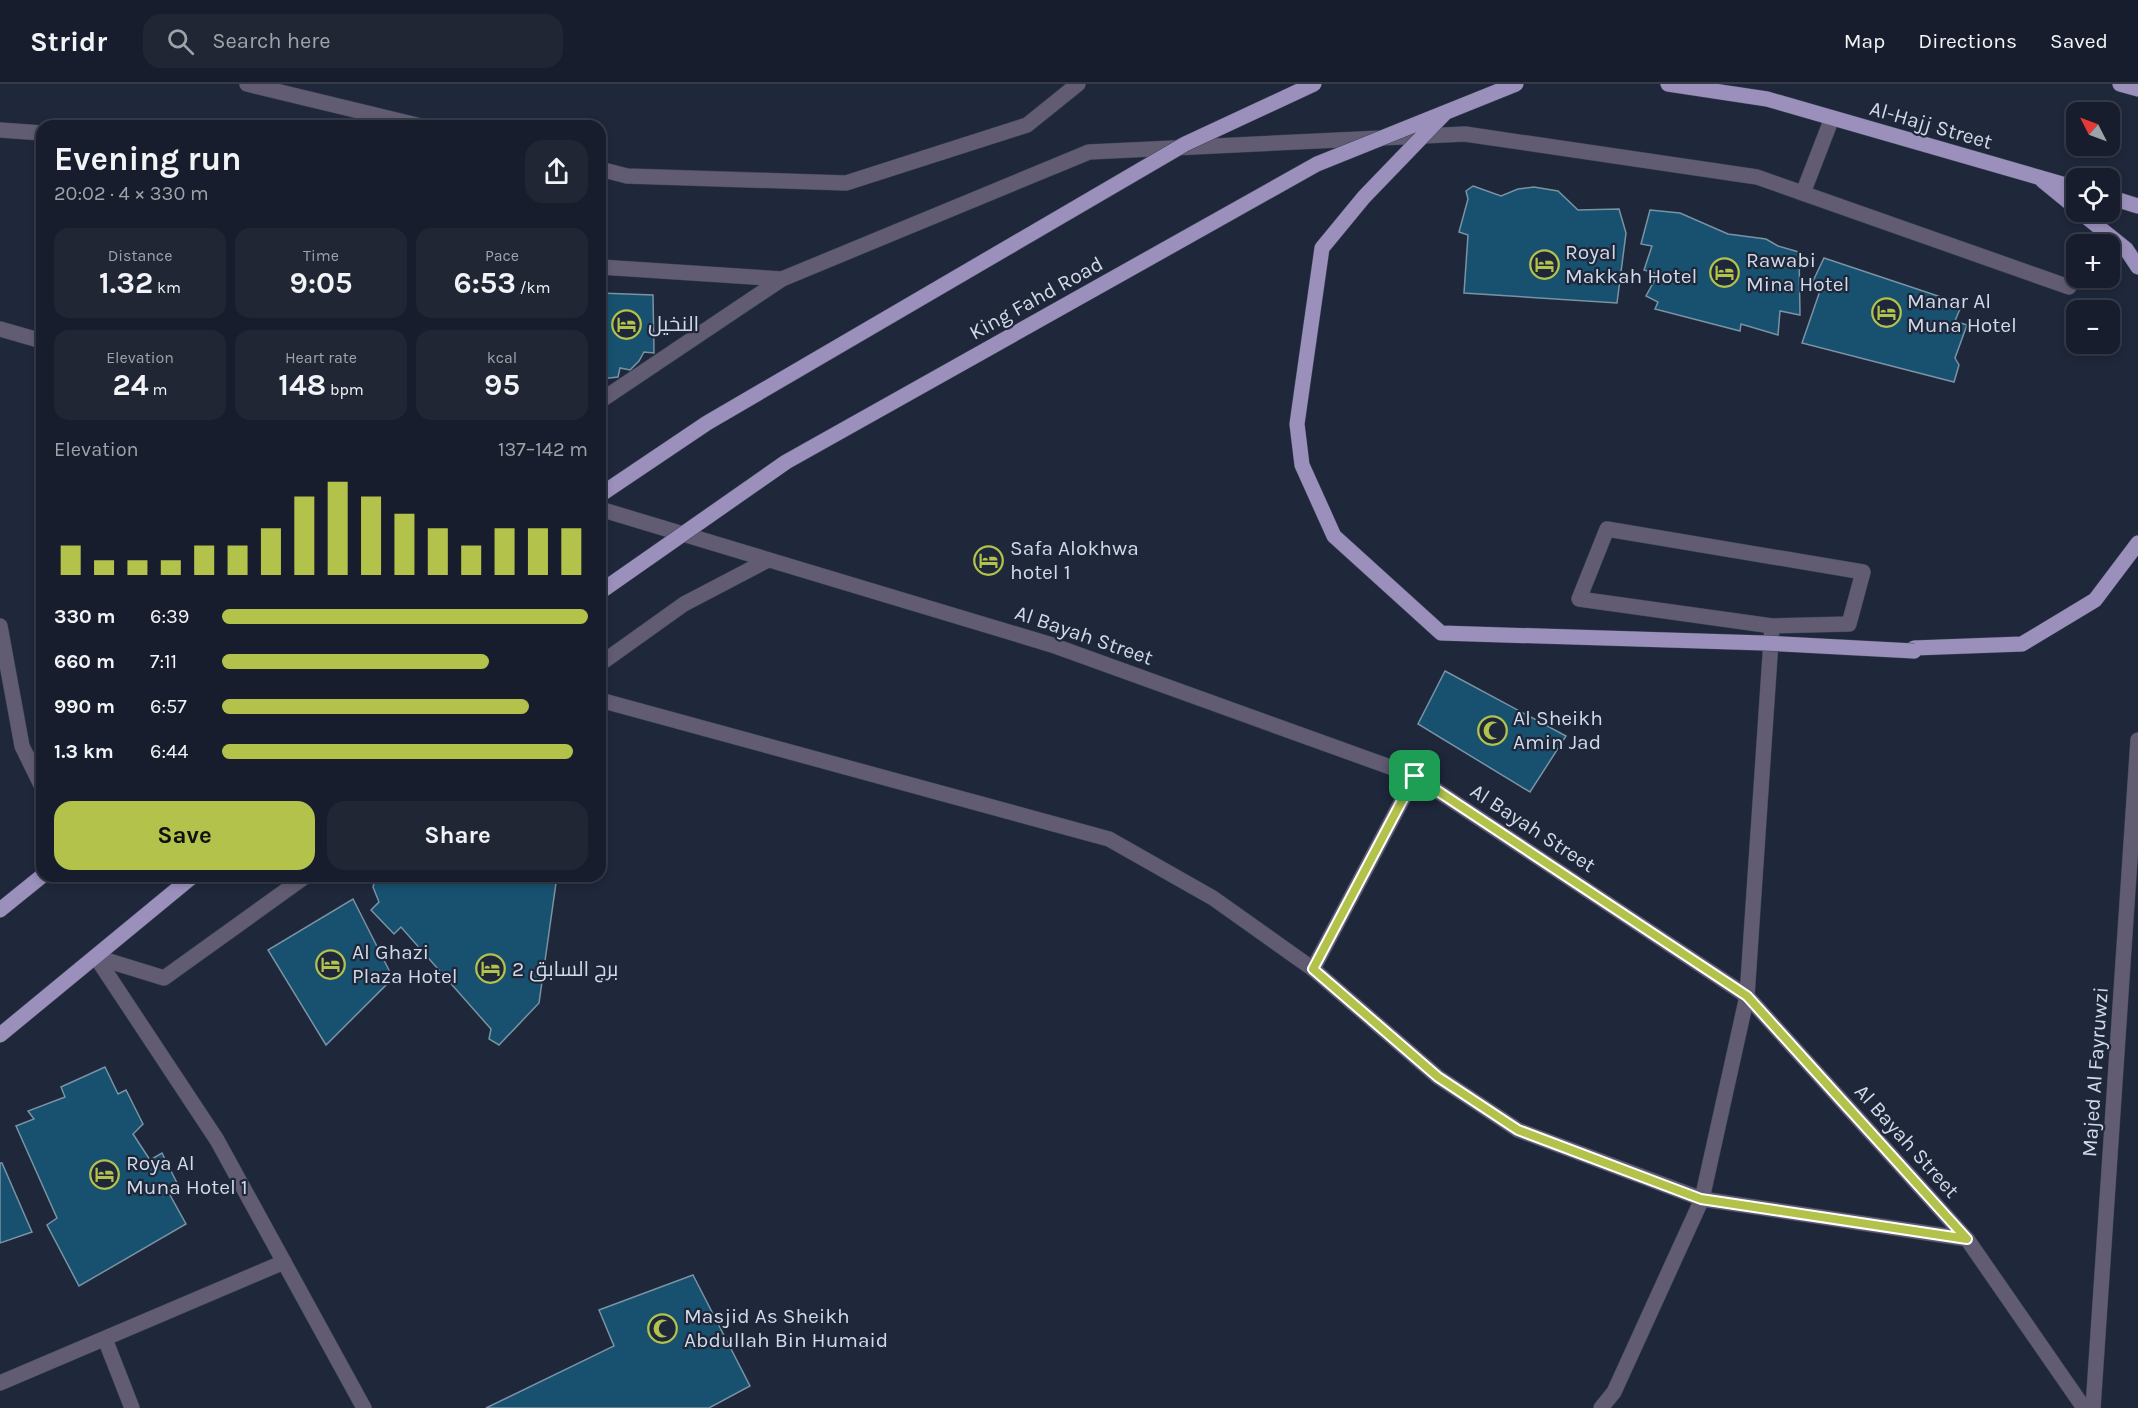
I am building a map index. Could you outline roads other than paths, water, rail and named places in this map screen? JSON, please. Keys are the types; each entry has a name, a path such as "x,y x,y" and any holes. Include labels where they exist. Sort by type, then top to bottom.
{"main road":[{"path":"606,491 707,423 1185,144 1314,84"},
{"name":"King Fahd Road","path":"606,588 786,462 1317,164 1516,84"},
{"name":"Al-Hajj Street","path":"1668,84 1767,99 2066,185"},
{"path":"2120,84 2138,89"},
{"path":"1445,113 1364,197 1322,248 1297,424 1302,465 1334,536 1442,633 1764,643 1914,651 1914,648 2022,644 2095,600 2138,543"},
{"path":"2038,177 2066,200"},
{"path":"2120,200 2138,206"},
{"path":"2092,222 2126,249 2138,267"},
{"path":"0,910 36,881"},
{"path":"0,1035 185,882"}],"street":[{"path":"247,84 396,120"},
{"path":"606,171 627,176 846,183 1027,125 1078,84"},
{"path":"1803,193 1832,118"},
{"path":"0,130 36,133"},
{"path":"606,397 782,279 1089,152 1466,134 1757,177 2066,286"},
{"path":"606,267 782,279"},
{"path":"0,329 36,339"},
{"name":"Al Bayah Street","path":"606,511 1052,645 1415,776 1747,996 1967,1239 2084,1408"},
{"path":"1607,529 1863,572 1849,624 1772,626 1579,600 1607,529"},
{"path":"606,660 684,604 768,560"},
{"path":"0,626 22,746 36,775"},
{"path":"1601,1408 1614,1392 1701,1199 1747,996 1772,626"},
{"path":"606,702 1109,839 1213,898 1313,969 1438,1077 1518,1130 1701,1199 1967,1239"},
{"name":"Majed Al Fayruwzi","path":"2093,1408 2138,740"},
{"path":"1313,969 1415,776"},
{"path":"96,957 164,978 298,882"},
{"path":"96,957 217,1140 364,1408"},
{"path":"0,1383 284,1262"},
{"path":"105,1339 132,1408"}],"place":[{"name":"Royal Makkah Hotel","path":"1544,264"},
{"name":"Rawabi Mina Hotel","path":"1725,272"},
{"name":"Manar Al Muna Hotel","path":"1886,313"},
{"name":"النخيل","path":"627,324"},
{"name":"Safa Alokhwa hotel 1","path":"989,560"},
{"name":"Al Sheikh Amin Jad","path":"1492,730"},
{"name":"Al Ghazi Plaza Hotel","path":"331,964"},
{"name":"برج السابق 2","path":"491,969"},
{"name":"Roya Al Muna Hotel 1","path":"105,1175"},
{"name":"Masjid As Sheikh Abdullah Bin Humaid","path":"663,1328"}]}
